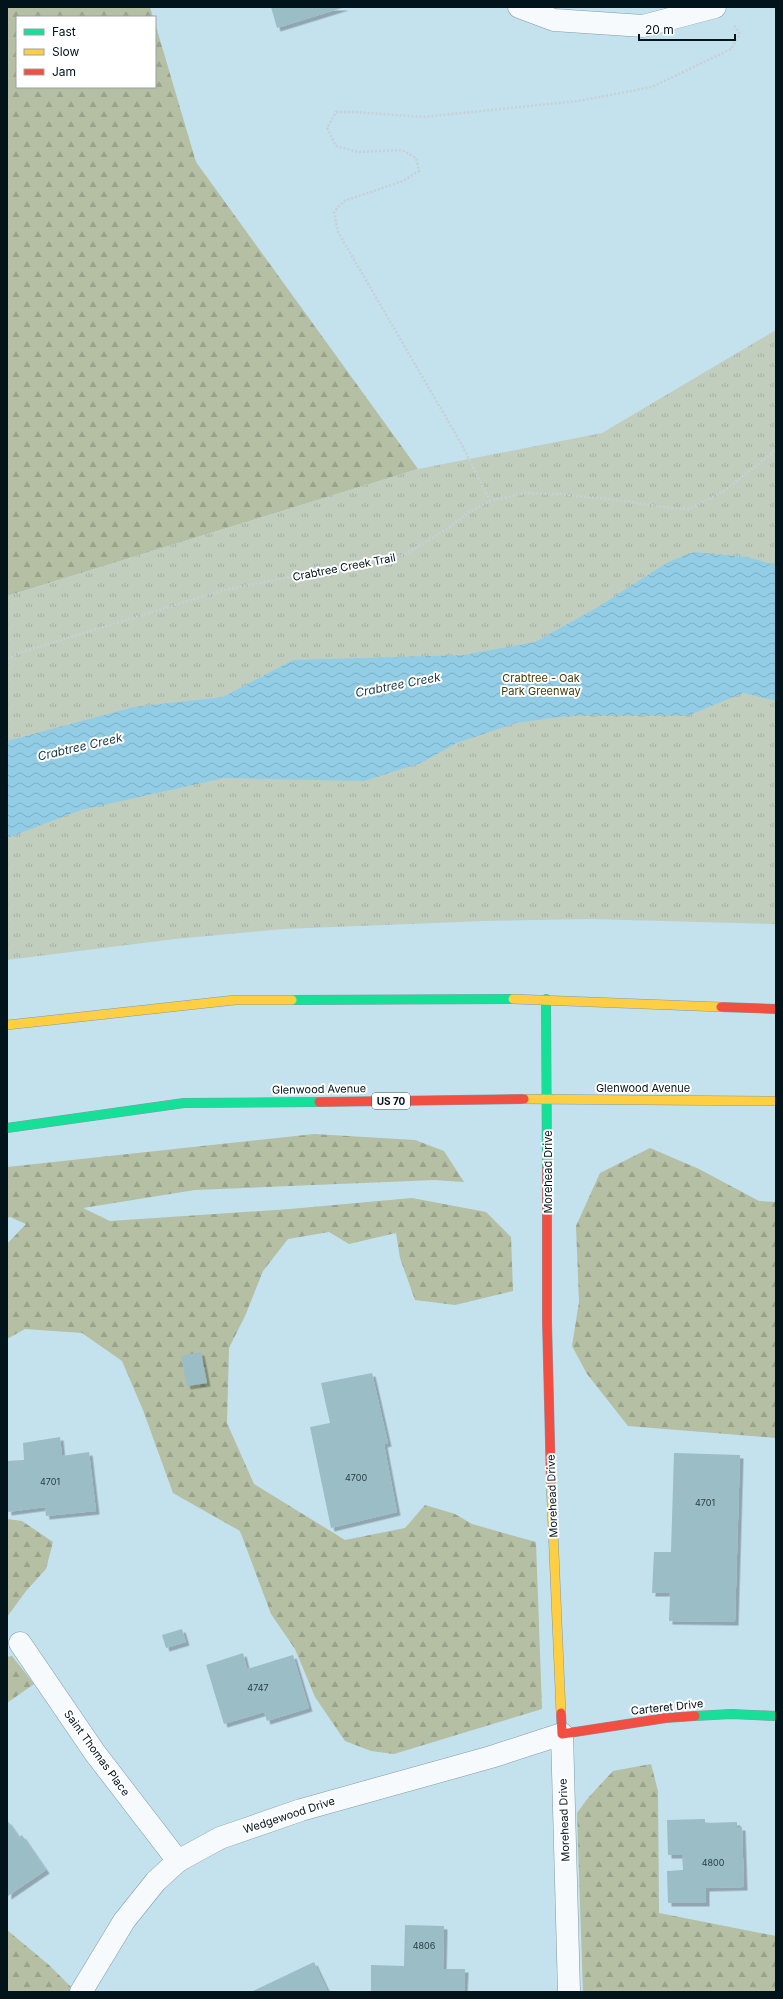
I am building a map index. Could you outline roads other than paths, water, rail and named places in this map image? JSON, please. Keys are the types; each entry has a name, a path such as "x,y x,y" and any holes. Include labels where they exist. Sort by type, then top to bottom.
{"main road":[{"path":"7,1025 235,1000 546,999 776,1009"},
{"name":"Morehead Drive","path":"546,999 548,1099 547,1320 552,1516 562,1734"},
{"name":"Glenwood Avenue","path":"7,1128 184,1103 548,1099 776,1101"},
{"name":"Carteret Drive","path":"562,1734 666,1718 731,1714 776,1716"}],"street":[{"path":"519,7 554,20 643,26 715,7"},
{"name":"Saint Thomas Place","path":"20,1643 95,1752 178,1861"},
{"name":"Wedgewood Drive","path":"81,1992 135,1907 156,1881 178,1861 220,1838 300,1810 491,1757 562,1734"},
{"name":"Morehead Drive","path":"562,1734 568,1992"}],"water":[{"name":"Crabtree Creek","path":"694,552 747,557 776,565 776,701 743,693 687,716 566,716 516,723 457,743 421,763 364,781 224,778 81,810 7,838 7,741 134,707 223,697 293,660 464,655 535,642 598,607 668,562"}],"park label":[{"name":"Crabtree - Oak Park Greenway","path":"541,684"}]}
